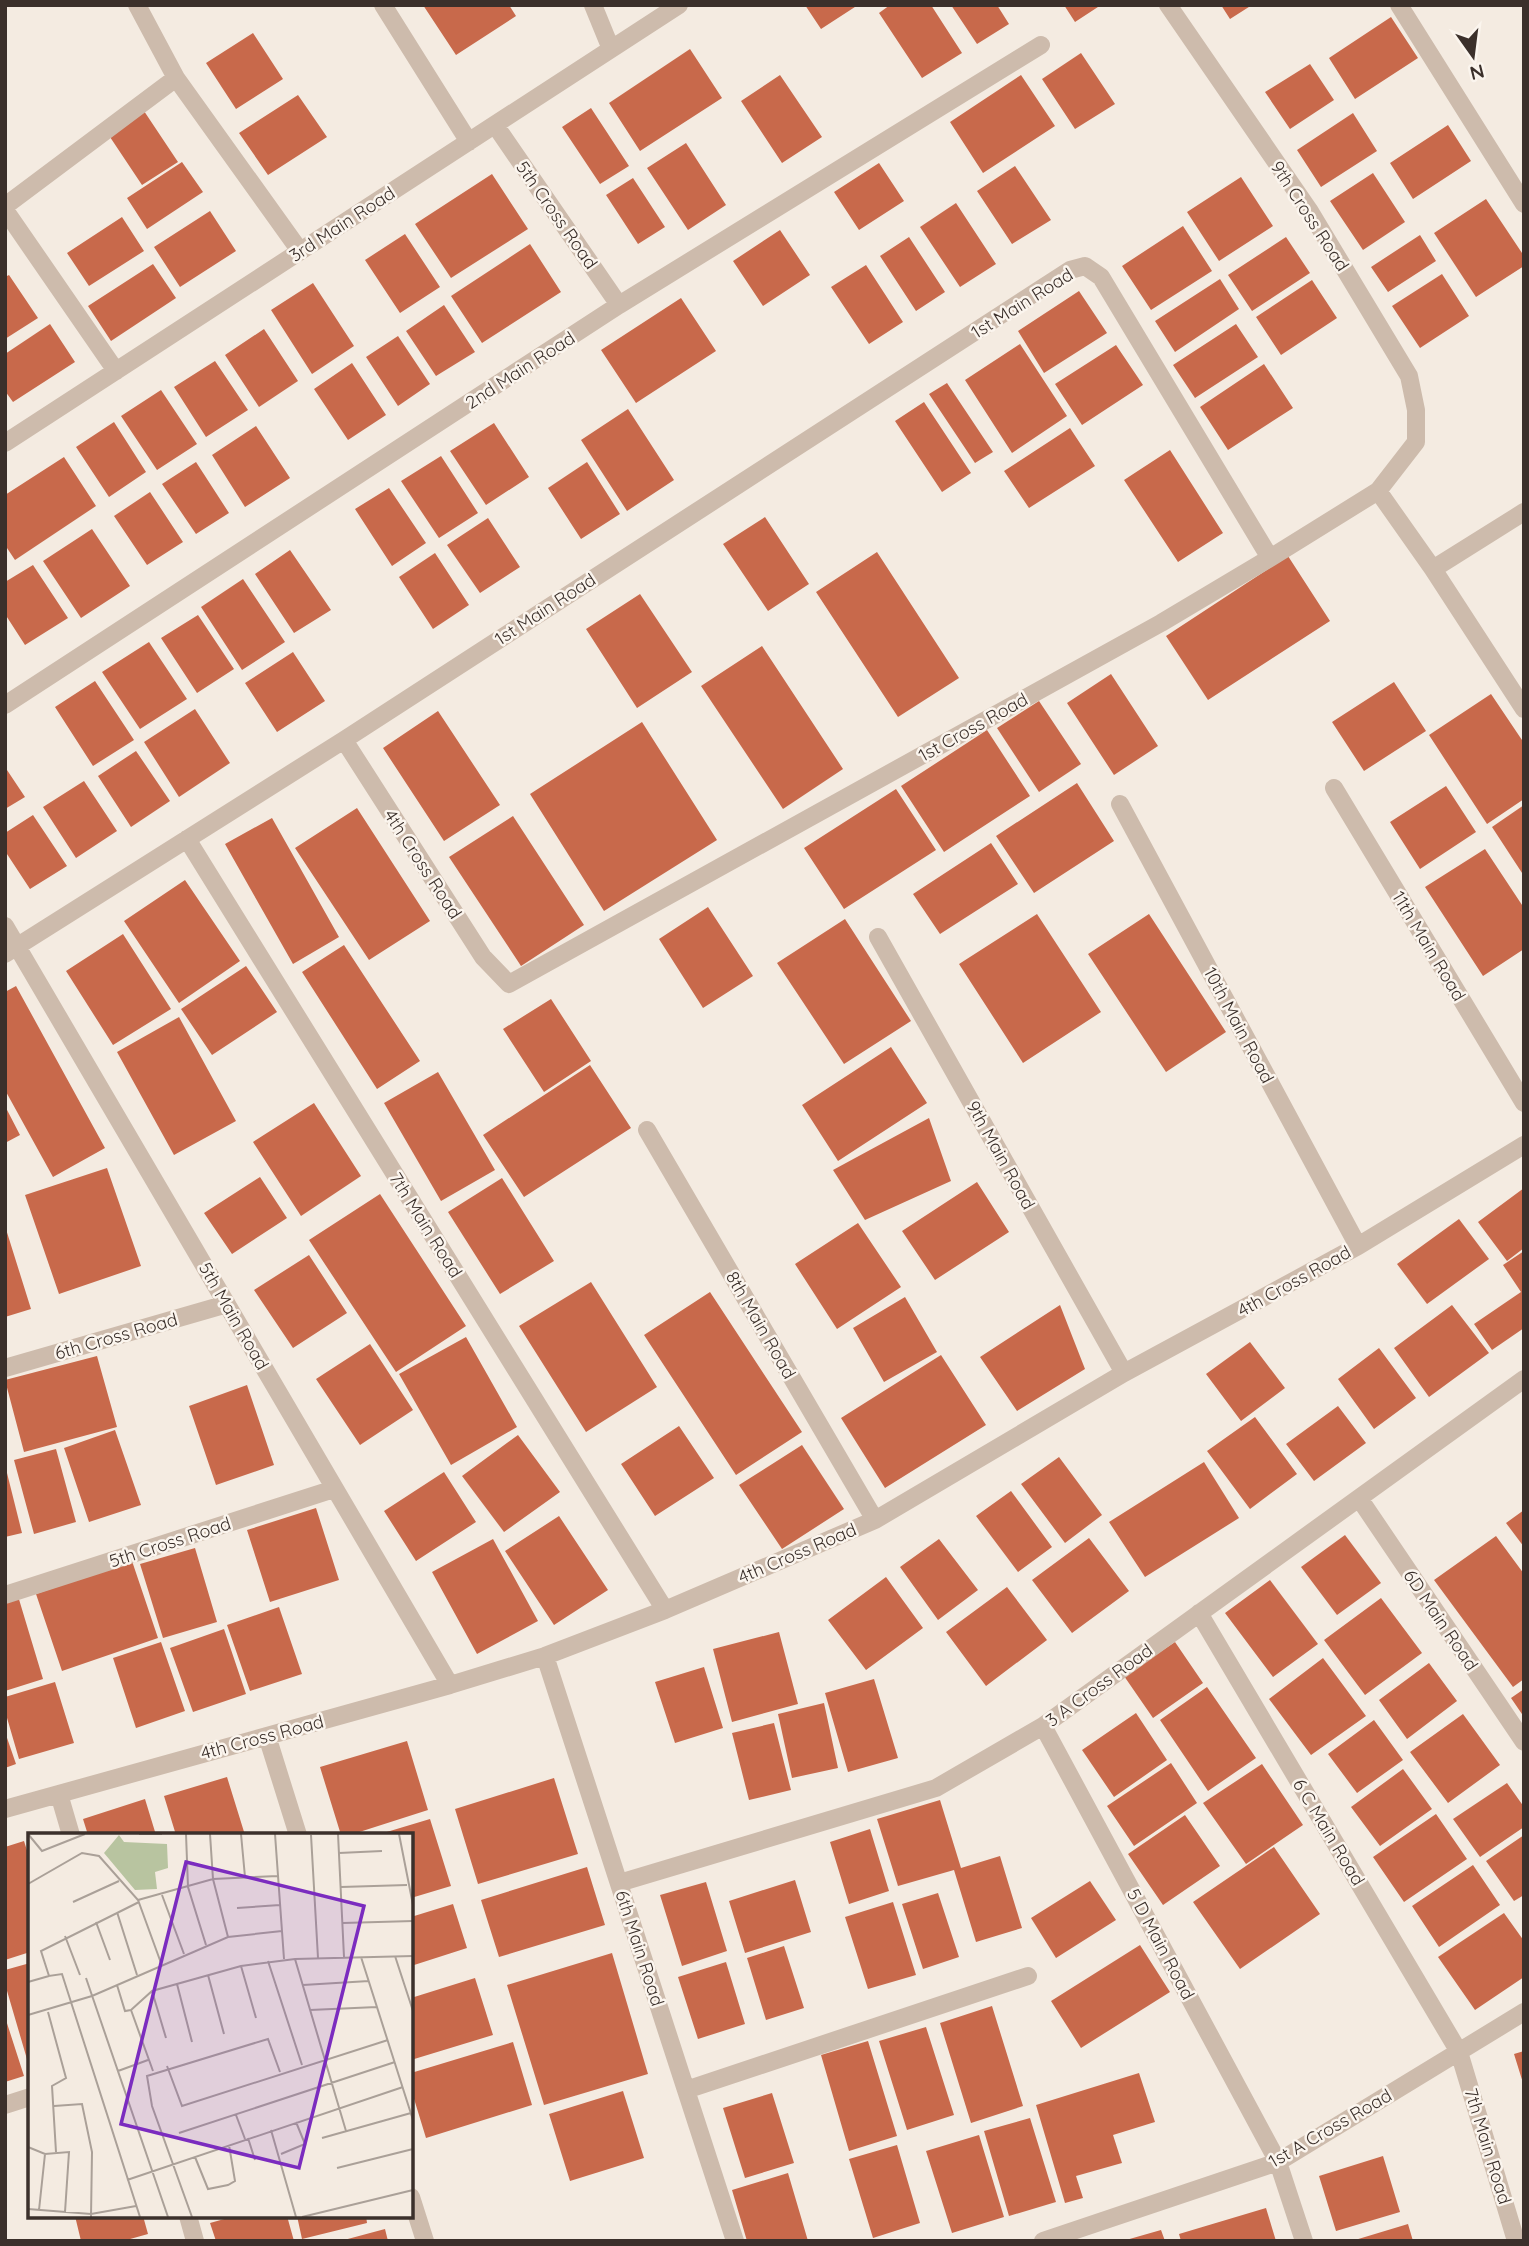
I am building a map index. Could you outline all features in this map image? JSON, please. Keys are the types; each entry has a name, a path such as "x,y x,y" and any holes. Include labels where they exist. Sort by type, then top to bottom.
{"street":[{"path":"137,5 180,83 300,251"},
{"path":"383,5 469,142"},
{"path":"593,5 611,49"},
{"name":"3rd Main Road","path":"5,443 679,5"},
{"name":"9th Cross Road","path":"1168,5 1309,210 1409,376 1416,410 1416,442"},
{"path":"1399,5 1524,204"},
{"name":"2nd Main Road","path":"5,705 619,305 1041,45"},
{"path":"116,371 5,208 180,83"},
{"name":"5th Cross Road","path":"495,125 619,305"},
{"name":"1st Main Road","path":"11,951 344,740 1070,270 1085,267 1101,277 1270,558"},
{"name":"1st Cross Road","path":"509,984 1161,623 1270,558 1378,491 1416,442"},
{"path":"1378,491 1433,569 1524,709"},
{"path":"1433,569 1524,512"},
{"name":"4th Cross Road","path":"344,740 483,957 509,984"},
{"name":"11th Main Road","path":"1334,788 1524,1103"},
{"name":"10th Main Road","path":"1120,804 1358,1246"},
{"name":"7th Main Road","path":"187,839 665,1610"},
{"name":"5th Main Road","path":"5,926 11,951 227,1304 450,1685"},
{"name":"9th Main Road","path":"878,937 1124,1373"},
{"name":"8th Main Road","path":"647,1130 875,1520"},
{"name":"4th Cross Road","path":"5,1809 545,1656 665,1610 875,1520 1124,1373 1358,1246 1524,1145"},
{"name":"6th Cross Road","path":"5,1368 227,1304"},
{"name":"3 A Cross Road","path":"619,1883 936,1788 1043,1726 1524,1379"},
{"name":"5th Cross Road","path":"5,1595 334,1489"},
{"name":"6D Main Road","path":"1359,1498 1524,1742"},
{"name":"6 C Main Road","path":"1199,1613 1459,2052"},
{"name":"6th Main Road","path":"545,1656 735,2241"},
{"name":"5 D Main Road","path":"1043,1726 1278,2162"},
{"path":"267,1736 297,1833"},
{"path":"59,1794 70,1833"},
{"path":"686,2090 1028,1976"},
{"name":"1st A Cross Road","path":"1043,2241 1278,2162 1524,2012"},
{"name":"7th Main Road","path":"1459,2052 1516,2241"},
{"path":"5,2105 28,2099"},
{"path":"1278,2162 1304,2241"},
{"path":"413,2203 425,2241"},
{"path":"189,2218 195,2241"}],"building":[{"path":"423,5 509,5 516,16 456,55"},
{"path":"805,5 858,5 821,29"},
{"path":"890,5 931,5 962,53 922,78 879,13"},
{"path":"951,5 997,5 1009,24 977,44"},
{"path":"1064,5 1101,5 1075,22"},
{"path":"1221,5 1252,5 1230,19"},
{"path":"1391,17 1418,58 1355,99 1329,58"},
{"path":"253,33 283,79 236,109 206,63"},
{"path":"690,49 722,98 640,151 609,103"},
{"path":"1081,53 1115,104 1075,129 1042,79"},
{"path":"1310,64 1334,100 1290,129 1265,92"},
{"path":"780,75 822,137 782,163 741,101"},
{"path":"1021,75 1055,126 983,173 950,122"},
{"path":"298,95 327,137 268,175 239,133"},
{"path":"142,108 178,162 142,185 106,131"},
{"path":"591,108 629,166 600,184 562,127"},
{"path":"1353,113 1377,151 1321,187 1297,150"},
{"path":"1448,125 1471,161 1413,199 1390,163"},
{"path":"686,143 726,205 688,230 647,168"},
{"path":"182,162 203,192 147,229 127,198"},
{"path":"879,163 904,201 859,230 834,192"},
{"path":"1015,166 1051,220 1012,244 977,191"},
{"path":"1373,173 1405,222 1363,250 1330,201"},
{"path":"492,174 528,229 451,278 415,224"},
{"path":"1241,177 1273,226 1219,261 1187,212"},
{"path":"633,178 665,227 638,244 606,195"},
{"path":"1486,199 1524,256 1524,266 1476,297 1434,233"},
{"path":"956,203 996,264 960,287 920,227"},
{"path":"210,211 236,251 180,287 154,247"},
{"path":"122,217 144,251 89,286 67,253"},
{"path":"1183,226 1212,271 1151,310 1122,266"},
{"path":"780,230 810,275 763,306 733,261"},
{"path":"405,234 440,287 400,313 365,260"},
{"path":"1420,235 1436,261 1388,292 1371,267"},
{"path":"909,237 945,292 916,311 880,256"},
{"path":"1286,237 1310,273 1252,311 1228,275"},
{"path":"530,244 561,292 482,343 451,296"},
{"path":"153,264 176,298 111,341 88,306"},
{"path":"866,265 903,322 869,344 831,287"},
{"path":"1442,274 1469,316 1420,348 1392,306"},
{"path":"9,275 38,318 5,339 5,277"},
{"path":"1220,279 1239,309 1175,352 1155,321"},
{"path":"1312,280 1337,318 1281,355 1256,317"},
{"path":"313,283 354,346 312,374 271,310"},
{"path":"1079,291 1107,333 1044,373 1018,331"},
{"path":"681,298 716,351 636,403 601,350"},
{"path":"444,305 475,352 436,376 406,331"},
{"path":"50,324 75,362 13,402 5,391 5,354"},
{"path":"1236,324 1258,357 1195,398 1173,365"},
{"path":"264,329 298,381 259,407 225,355"},
{"path":"398,336 430,384 398,406 366,357"},
{"path":"1020,344 1067,416 1012,453 965,380"},
{"path":"1116,345 1143,385 1082,425 1055,384"},
{"path":"215,361 248,410 206,437 174,387"},
{"path":"352,363 386,415 348,440 314,389"},
{"path":"1264,364 1293,408 1228,450 1200,407"},
{"path":"947,383 993,452 975,463 929,394"},
{"path":"161,390 197,444 157,470 121,416"},
{"path":"924,402 971,473 942,492 895,421"},
{"path":"628,409 674,480 627,511 581,440"},
{"path":"114,422 146,472 109,497 76,447"},
{"path":"494,423 529,477 486,505 450,451"},
{"path":"256,426 290,478 245,507 212,455"},
{"path":"1070,428 1095,466 1029,508 1004,471"},
{"path":"1170,450 1223,533 1178,562 1124,480"},
{"path":"441,456 478,513 439,538 401,481"},
{"path":"64,457 96,506 15,560 5,545 5,495"},
{"path":"196,462 229,513 196,534 162,484"},
{"path":"587,462 620,514 581,539 548,488"},
{"path":"389,488 426,543 392,566 355,509"},
{"path":"150,492 183,542 147,565 114,516"},
{"path":"765,517 809,584 768,611 723,544"},
{"path":"488,518 520,567 480,593 447,545"},
{"path":"92,529 130,586 81,618 43,561"},
{"path":"290,550 331,610 294,633 255,574"},
{"path":"877,552 959,678 898,717 816,592"},
{"path":"435,553 469,605 433,629 399,577"},
{"path":"1288,556 1330,621 1208,700 1166,636"},
{"path":"33,565 68,618 25,645 5,614 5,582"},
{"path":"243,579 285,642 242,670 201,607"},
{"path":"640,594 692,672 637,708 586,629"},
{"path":"198,615 234,669 197,693 161,638"},
{"path":"149,642 187,699 140,729 102,672"},
{"path":"762,646 843,769 783,809 701,686"},
{"path":"293,652 325,701 277,732 245,683"},
{"path":"1111,674 1158,746 1114,775 1067,703"},
{"path":"95,681 134,740 93,766 55,707"},
{"path":"1394,682 1426,731 1364,771 1332,722"},
{"path":"1491,694 1524,743 1524,799 1487,824 1429,735"},
{"path":"1039,701 1081,764 1039,792 997,728"},
{"path":"195,709 230,763 179,797 144,742"},
{"path":"438,711 500,805 444,841 383,748"},
{"path":"642,722 717,840 604,911 530,794"},
{"path":"987,730 1030,796 944,852 901,786"},
{"path":"136,751 170,801 131,827 98,776"},
{"path":"5,767 25,797 5,809"},
{"path":"84,781 117,831 76,858 43,807"},
{"path":"1077,783 1114,841 1034,893 996,836"},
{"path":"1446,786 1476,832 1420,869 1390,822"},
{"path":"896,789 936,850 844,909 804,848"},
{"path":"1524,805 1524,876 1492,827"},
{"path":"357,808 430,921 369,960 295,848"},
{"path":"33,815 67,866 30,889 5,851 5,833"},
{"path":"513,816 584,925 521,966 449,857"},
{"path":"272,818 339,937 293,964 225,844"},
{"path":"991,843 1018,884 940,934 913,894"},
{"path":"1485,849 1524,908 1524,949 1483,976 1425,887"},
{"path":"185,880 240,961 179,1003 124,921"},
{"path":"708,907 753,976 703,1008 659,939"},
{"path":"1037,914 1101,1012 1023,1063 959,964"},
{"path":"1149,914 1226,1032 1166,1072 1088,954"},
{"path":"845,919 911,1021 844,1064 777,963"},
{"path":"123,934 171,1009 113,1045 66,971"},
{"path":"344,945 420,1061 377,1089 302,972"},
{"path":"246,966 277,1012 212,1055 181,1009"},
{"path":"16,986 105,1148 53,1177 5,1090 5,992"},
{"path":"551,999 591,1061 544,1092 503,1029"},
{"path":"179,1017 236,1121 174,1155 117,1052"},
{"path":"891,1047 927,1103 838,1161 802,1105"},
{"path":"590,1065 631,1128 524,1197 483,1135"},
{"path":"438,1072 495,1170 441,1201 384,1103"},
{"path":"314,1103 361,1176 301,1216 253,1142"},
{"path":"5,1106 20,1135 5,1143"},
{"path":"929,1118 951,1181 865,1220 833,1170"},
{"path":"107,1168 141,1266 59,1294 25,1195"},
{"path":"260,1177 287,1218 232,1254 204,1213"},
{"path":"502,1178 554,1261 500,1294 448,1212"},
{"path":"977,1182 1009,1232 935,1280 902,1231"},
{"path":"1524,1188 1524,1248 1507,1261 1478,1222"},
{"path":"380,1194 466,1326 396,1372 309,1240"},
{"path":"1459,1219 1489,1259 1427,1304 1397,1264"},
{"path":"858,1223 901,1287 837,1329 795,1264"},
{"path":"5,1226 31,1309 5,1317"},
{"path":"1524,1251 1524,1328 1492,1350 1474,1324 1521,1292 1503,1265"},
{"path":"309,1255 347,1313 293,1348 254,1290"},
{"path":"591,1282 657,1387 586,1432 519,1326"},
{"path":"710,1292 802,1432 736,1475 644,1335"},
{"path":"905,1297 937,1352 884,1382 853,1328"},
{"path":"1060,1305 1085,1369 1017,1411 980,1357"},
{"path":"1452,1305 1489,1353 1429,1397 1394,1348"},
{"path":"466,1337 517,1427 451,1465 399,1374"},
{"path":"1250,1342 1285,1388 1241,1421 1206,1374"},
{"path":"370,1344 413,1410 360,1445 316,1379"},
{"path":"1379,1348 1416,1398 1374,1429 1338,1379"},
{"path":"941,1355 986,1425 885,1488 841,1418"},
{"path":"97,1356 117,1427 24,1452 5,1380"},
{"path":"247,1385 274,1465 216,1485 189,1406"},
{"path":"1338,1406 1366,1443 1314,1481 1286,1444"},
{"path":"1255,1417 1297,1474 1250,1509 1207,1451"},
{"path":"679,1426 714,1478 655,1516 621,1464"},
{"path":"115,1430 141,1505 89,1522 64,1448"},
{"path":"518,1435 560,1492 504,1532 462,1476"},
{"path":"802,1445 844,1509 782,1549 739,1485"},
{"path":"56,1449 76,1522 34,1534 14,1460"},
{"path":"1059,1457 1102,1515 1065,1543 1021,1484"},
{"path":"1204,1462 1239,1518 1145,1577 1109,1522"},
{"path":"5,1465 22,1533 5,1537"},
{"path":"444,1472 476,1522 416,1561 384,1511"},
{"path":"1011,1491 1052,1547 1018,1572 976,1516"},
{"path":"316,1508 339,1580 270,1602 247,1530"},
{"path":"1524,1510 1524,1547 1506,1523"},
{"path":"559,1516 608,1590 554,1625 505,1551"},
{"path":"1345,1535 1381,1583 1337,1615 1301,1567"},
{"path":"1496,1536 1524,1574 1524,1679 1513,1687 1434,1580"},
{"path":"1089,1538 1129,1591 1072,1633 1032,1580"},
{"path":"493,1539 538,1621 477,1654 432,1572"},
{"path":"939,1539 978,1590 938,1620 900,1567"},
{"path":"195,1548 217,1622 163,1638 140,1564"},
{"path":"132,1561 158,1638 62,1671 36,1594"},
{"path":"886,1577 923,1628 866,1670 828,1620"},
{"path":"1270,1580 1318,1644 1273,1677 1225,1613"},
{"path":"1007,1587 1047,1640 986,1686 946,1632"},
{"path":"18,1596 43,1679 5,1691 5,1600"},
{"path":"1381,1598 1422,1653 1365,1695 1324,1640"},
{"path":"279,1607 302,1674 250,1691 227,1625"},
{"path":"224,1629 246,1694 193,1712 170,1648"},
{"path":"779,1632 798,1704 732,1722 713,1649"},
{"path":"161,1642 185,1711 136,1728 113,1658"},
{"path":"1175,1642 1203,1683 1153,1718 1124,1676"},
{"path":"1323,1658 1366,1716 1311,1755 1269,1699"},
{"path":"1429,1663 1457,1701 1407,1739 1379,1700"},
{"path":"704,1667 723,1728 675,1743 655,1682"},
{"path":"874,1679 898,1758 848,1772 825,1693"},
{"path":"55,1682 74,1743 19,1759 5,1711 5,1697"},
{"path":"1207,1687 1256,1758 1208,1791 1160,1720"},
{"path":"1524,1689 1524,1717 1511,1698"},
{"path":"824,1703 838,1768 792,1778 778,1714"},
{"path":"1136,1713 1167,1760 1114,1797 1082,1750"},
{"path":"1463,1714 1500,1765 1448,1803 1410,1752"},
{"path":"1374,1720 1403,1760 1357,1793 1328,1754"},
{"path":"774,1723 791,1790 749,1800 732,1733"},
{"path":"5,1732 16,1764 5,1768"},
{"path":"407,1741 428,1810 356,1833 340,1833 320,1767"},
{"path":"1171,1763 1197,1803 1134,1846 1107,1806"},
{"path":"1262,1764 1303,1825 1246,1864 1203,1803"},
{"path":"1403,1769 1432,1809 1380,1846 1351,1807"},
{"path":"227,1777 244,1833 175,1833 164,1796"},
{"path":"554,1778 578,1854 478,1884 455,1809"},
{"path":"1507,1783 1524,1807 1524,1827 1480,1857 1453,1819"},
{"path":"145,1799 155,1833 87,1833 83,1819"},
{"path":"940,1800 961,1868 1000,1856 1022,1928 976,1942 954,1870 898,1886 877,1819"},
{"path":"1436,1814 1467,1859 1404,1902 1373,1857"},
{"path":"1185,1815 1220,1866 1163,1905 1128,1854"},
{"path":"430,1819 451,1886 413,1897 413,1833 383,1833"},
{"path":"870,1829 889,1891 849,1904 830,1842"},
{"path":"1524,1835 1524,1895 1514,1901 1486,1861"},
{"path":"24,1841 28,1854 28,1953 5,1960 5,1847"},
{"path":"1274,1847 1320,1914 1240,1969 1193,1902"},
{"path":"1473,1865 1500,1905 1439,1947 1412,1906"},
{"path":"587,1867 605,1925 499,1957 481,1900"},
{"path":"795,1880 811,1932 745,1953 729,1901"},
{"path":"1090,1881 1116,1920 1056,1958 1031,1918"},
{"path":"706,1882 727,1951 682,1966 660,1895"},
{"path":"938,1893 959,1957 923,1969 902,1904"},
{"path":"893,1902 916,1975 868,1989 845,1917"},
{"path":"453,1904 467,1948 413,1965 413,1916"},
{"path":"1504,1913 1524,1941 1524,1977 1475,2010 1438,1957"},
{"path":"1140,1945 1170,1992 1081,2048 1051,2001"},
{"path":"784,1946 804,2008 766,2020 747,1958"},
{"path":"612,1953 648,2074 544,2105 507,1985"},
{"path":"726,1962 745,2024 698,2039 678,1977"},
{"path":"28,1964 28,2063 5,1984 5,1970"},
{"path":"475,1978 493,2035 413,2059 413,1997"},
{"path":"992,2006 1023,2106 971,2123 940,2023"},
{"path":"5,2017 24,2076 5,2082"},
{"path":"926,2027 954,2115 907,2130 879,2041"},
{"path":"868,2041 897,2136 849,2151 821,2055"},
{"path":"513,2042 532,2105 426,2138 413,2096 413,2072"},
{"path":"1524,2051 1524,2083 1523,2083 1514,2054"},
{"path":"1139,2073 1155,2122 1113,2135 1122,2163 1076,2176 1083,2198 1065,2203 1036,2105"},
{"path":"623,2091 644,2158 570,2181 549,2114"},
{"path":"772,2093 794,2163 745,2178 723,2108"},
{"path":"1030,2118 1056,2202 1009,2216 984,2131"},
{"path":"979,2135 1004,2217 952,2233 926,2151"},
{"path":"897,2145 920,2223 873,2238 849,2159"},
{"path":"1383,2156 1400,2212 1336,2231 1319,2176"},
{"path":"788,2173 808,2241 747,2241 732,2190"},
{"path":"1266,2208 1276,2241 1181,2241 1179,2234"},
{"path":"75,2218 144,2218 148,2234 123,2241 81,2241"},
{"path":"228,2218 288,2218 294,2241 216,2241 210,2223"},
{"path":"297,2218 366,2218 367,2223 302,2239"},
{"path":"1408,2224 1413,2241 1355,2241 1355,2240"},
{"path":"385,2229 388,2241 344,2241 344,2240"},
{"path":"1161,2230 1165,2241 1126,2241 1126,2240"}]}
